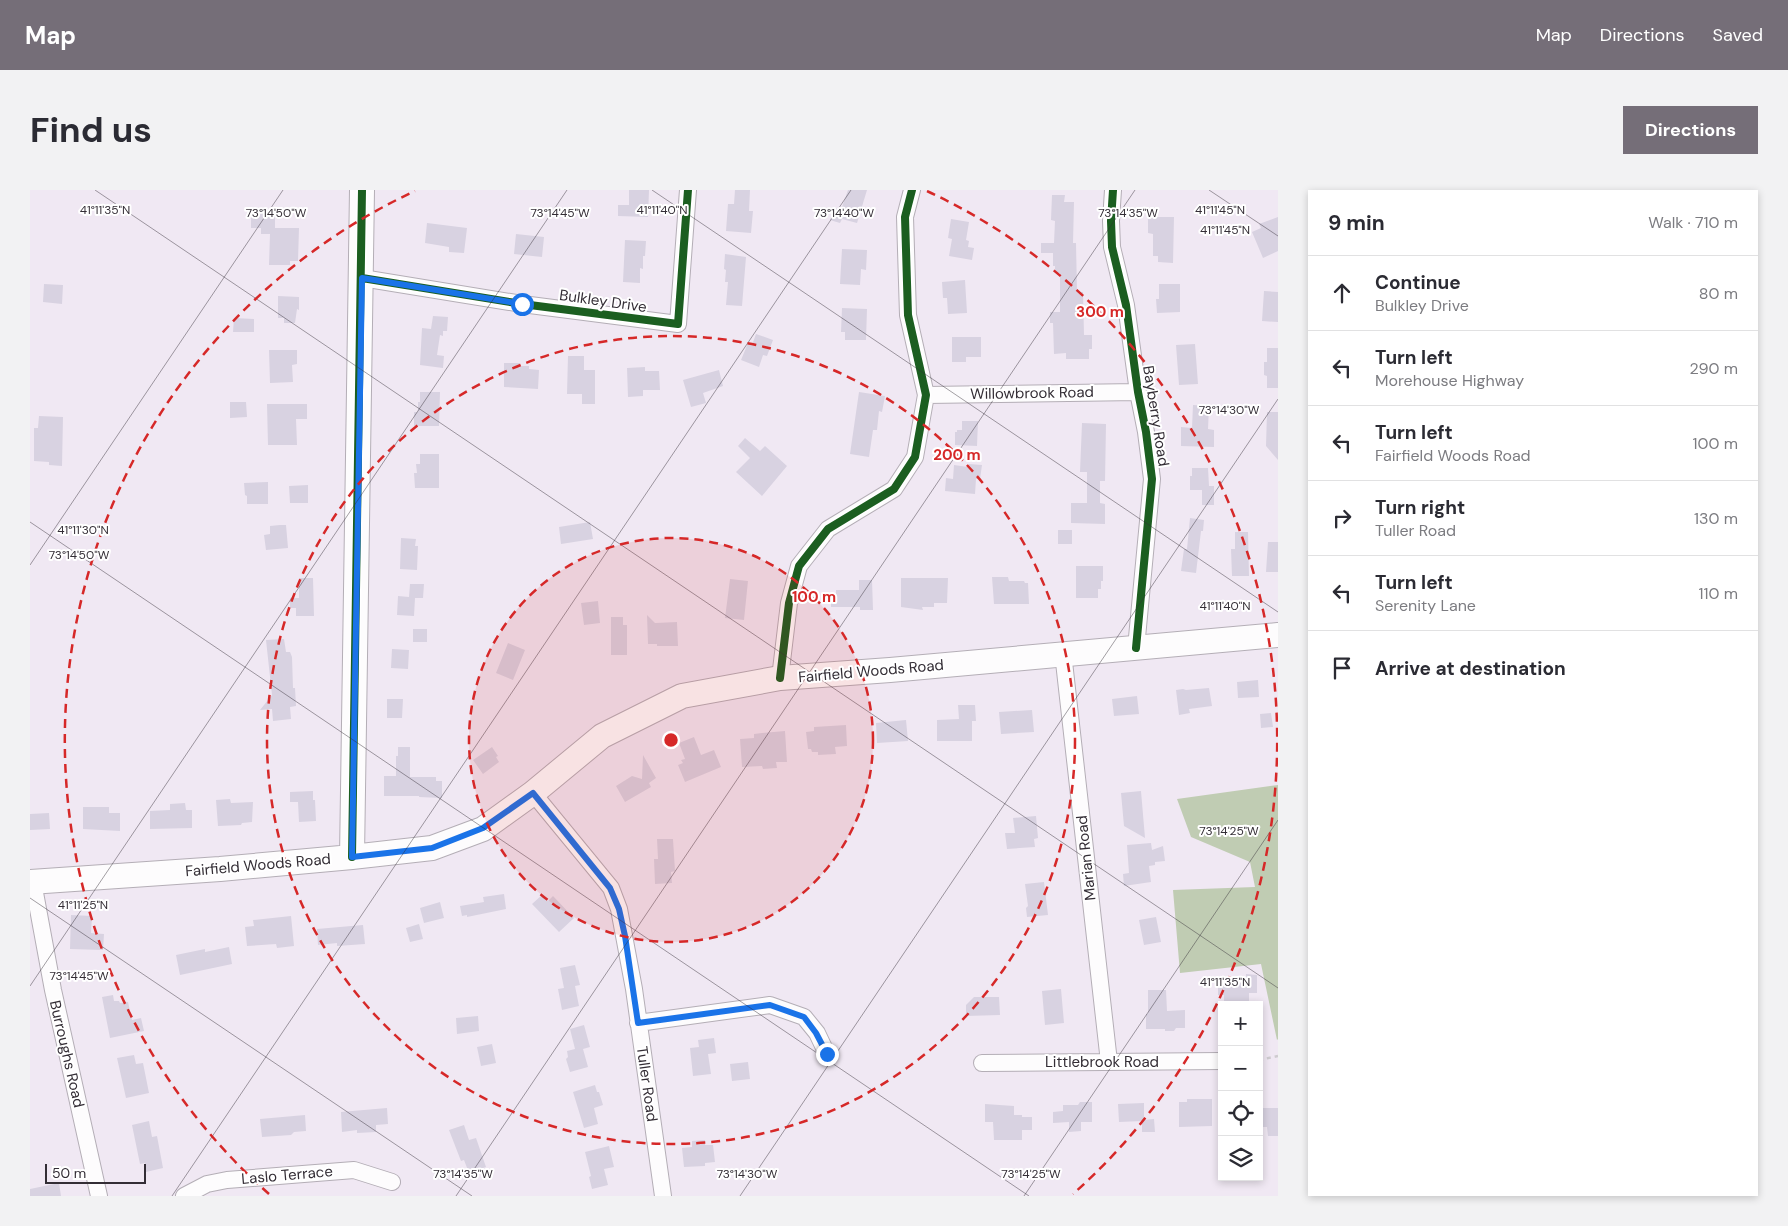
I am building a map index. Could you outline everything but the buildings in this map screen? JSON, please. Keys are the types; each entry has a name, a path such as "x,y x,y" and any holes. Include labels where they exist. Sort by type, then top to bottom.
{"main road":[{"path":"352,857 362,190"},
{"name":"Fairfield Woods Road","path":"31,882 352,857 432,848 483,828 533,793 602,736 682,696 780,678 1278,635"}],"street":[{"name":"Bulkley Drive","path":"362,278 522,304 678,324 688,190"},
{"path":"780,678 789,603 799,566 828,530 894,489 915,457 926,395 908,315 905,217 912,190"},
{"name":"Bayberry Road","path":"1113,190 1112,247 1126,305 1152,479 1136,648"},
{"name":"Willowbrook Road","path":"926,395 1138,392"},
{"name":"Marian Road","path":"1063,653 1109,1062"},
{"name":"Tuller Road","path":"533,793 610,888 619,909 625,936 663,1196"},
{"name":"Burroughs Road","path":"31,882 99,1196"},
{"path":"638,1023 770,1005 804,1017 816,1033 827,1054"},
{"name":"Littlebrook Road","path":"982,1063 1218,1061"},
{"name":"Laslo Terrace","path":"184,1196 207,1184 228,1180 354,1170 392,1182"}],"path":[{"path":"1263,1059 1278,1056"}],"green space":[{"path":"1278,785 1277,1040 1261,964 1180,973 1173,890 1255,887 1250,862 1191,837 1177,799"}],"cycle path":[{"path":"352,857 362,190"},
{"path":"362,278 522,304 678,324 688,190"},
{"path":"780,678 789,603 799,566 828,529 894,489 915,457 926,395 908,315 905,217 912,190"},
{"path":"1113,190 1112,247 1126,305 1152,479 1136,648"}],"route":[{"path":"522,304 362,278 352,857 432,848 483,828 533,793 610,888 619,909 625,936 638,1023 770,1005 804,1017 816,1033 827,1054"}]}
